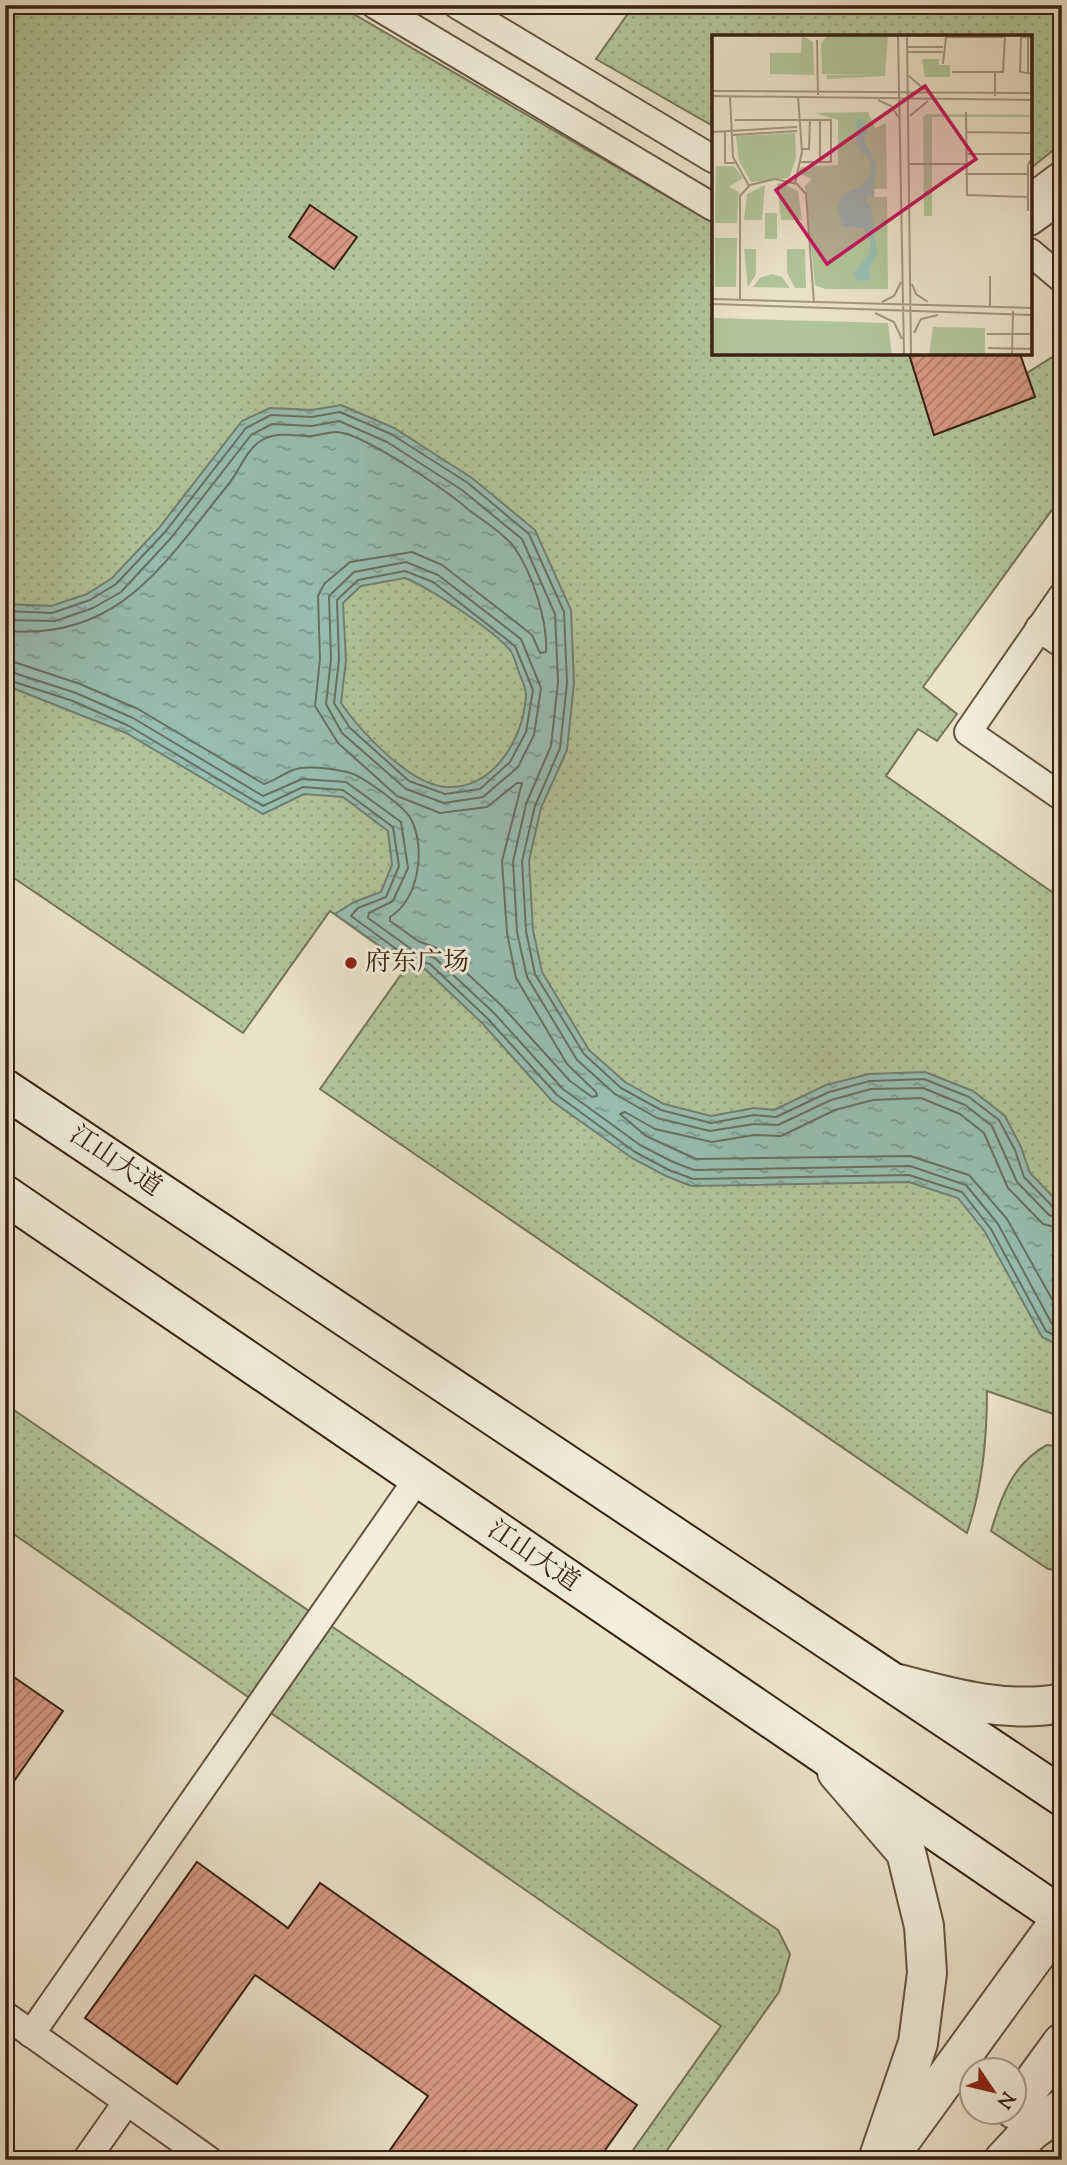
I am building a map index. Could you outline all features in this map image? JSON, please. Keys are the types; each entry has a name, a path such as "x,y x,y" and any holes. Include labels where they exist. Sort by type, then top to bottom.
{"main road":[{"name":"江山大道","path":"5,1089 1062,1796"},
{"name":"江山大道","path":"5,1195 1062,1917"},
{"path":"891,1682 965,1702 1044,1707 1062,1703"},
{"path":"822,1755 906,1852 924,1926 927,1973 918,2043 878,2160"},
{"path":"887,2160 1062,1917"},
{"path":"1028,2090 1062,2043"},
{"path":"1004,2160 1031,2131 1062,2109"},
{"path":"978,2160 1002,2126"}],"lane":[{"path":"375,5 712,206"},
{"path":"457,5 712,158"},
{"path":"1032,196 1062,174"},
{"path":"1032,220 1062,198"},
{"path":"1032,254 1062,279"},
{"path":"1062,596 968,732 1062,797"},
{"path":"1039,628 1062,644"},
{"path":"31,2034 418,1478"},
{"path":"5,2015 209,2160"},
{"path":"86,2160 126,2103"}],"green space":[{"path":"5,5 338,5 712,222 712,355 909,355 934,435 1035,397 1027,373 1062,351 1062,496 923,687 957,714 937,741 918,729 886,776 1062,899 1062,1417 987,1391 983,1462 967,1533 320,1089 407,966 330,911 243,1033 5,872"},
{"path":"634,5 1042,5 1062,19 1062,143 1032,167 1032,35 712,35 712,125 596,59"},
{"path":"5,1404 778,1930 790,1954 779,1992 660,2160 626,2160 721,2026 5,1528"},
{"path":"1047,1445 1062,1447 1062,1571 1048,1569 991,1531 1004,1494 1017,1471 1035,1452"}],"water":[{"path":"341,405 394,428 472,478 535,530 571,610 574,683 567,750 541,808 529,861 533,930 542,972 589,1050 625,1082 664,1104 711,1116 754,1108 774,1110 826,1085 869,1074 925,1072 973,1091 1005,1116 1021,1147 1030,1173 1062,1206 1062,1347 1042,1337 985,1232 958,1198 909,1182 691,1186 632,1158 552,1101 483,1024 425,969 408,966 335,914 354,902 381,892 392,865 388,831 343,797 304,794 263,814 126,733 5,685 5,604 51,606 87,594 112,578 159,528 242,421 270,408 312,410","holes":["405,578 461,610 502,642 513,654 525,689 524,711 513,744 492,770 479,780 464,785 447,787 418,777 373,742 341,703 346,660 343,603 361,586"]}],"building":[{"path":"310,205 357,237 334,269 289,237"},
{"path":"909,355 1020,355 1035,397 934,435"},
{"path":"5,1671 63,1711 5,1794"},
{"path":"197,1862 288,1928 320,1883 637,2105 598,2160 383,2160 428,2096 255,1975 177,2084 85,2018"}],"place":[{"name":"府东广场","path":"351,963"}]}
